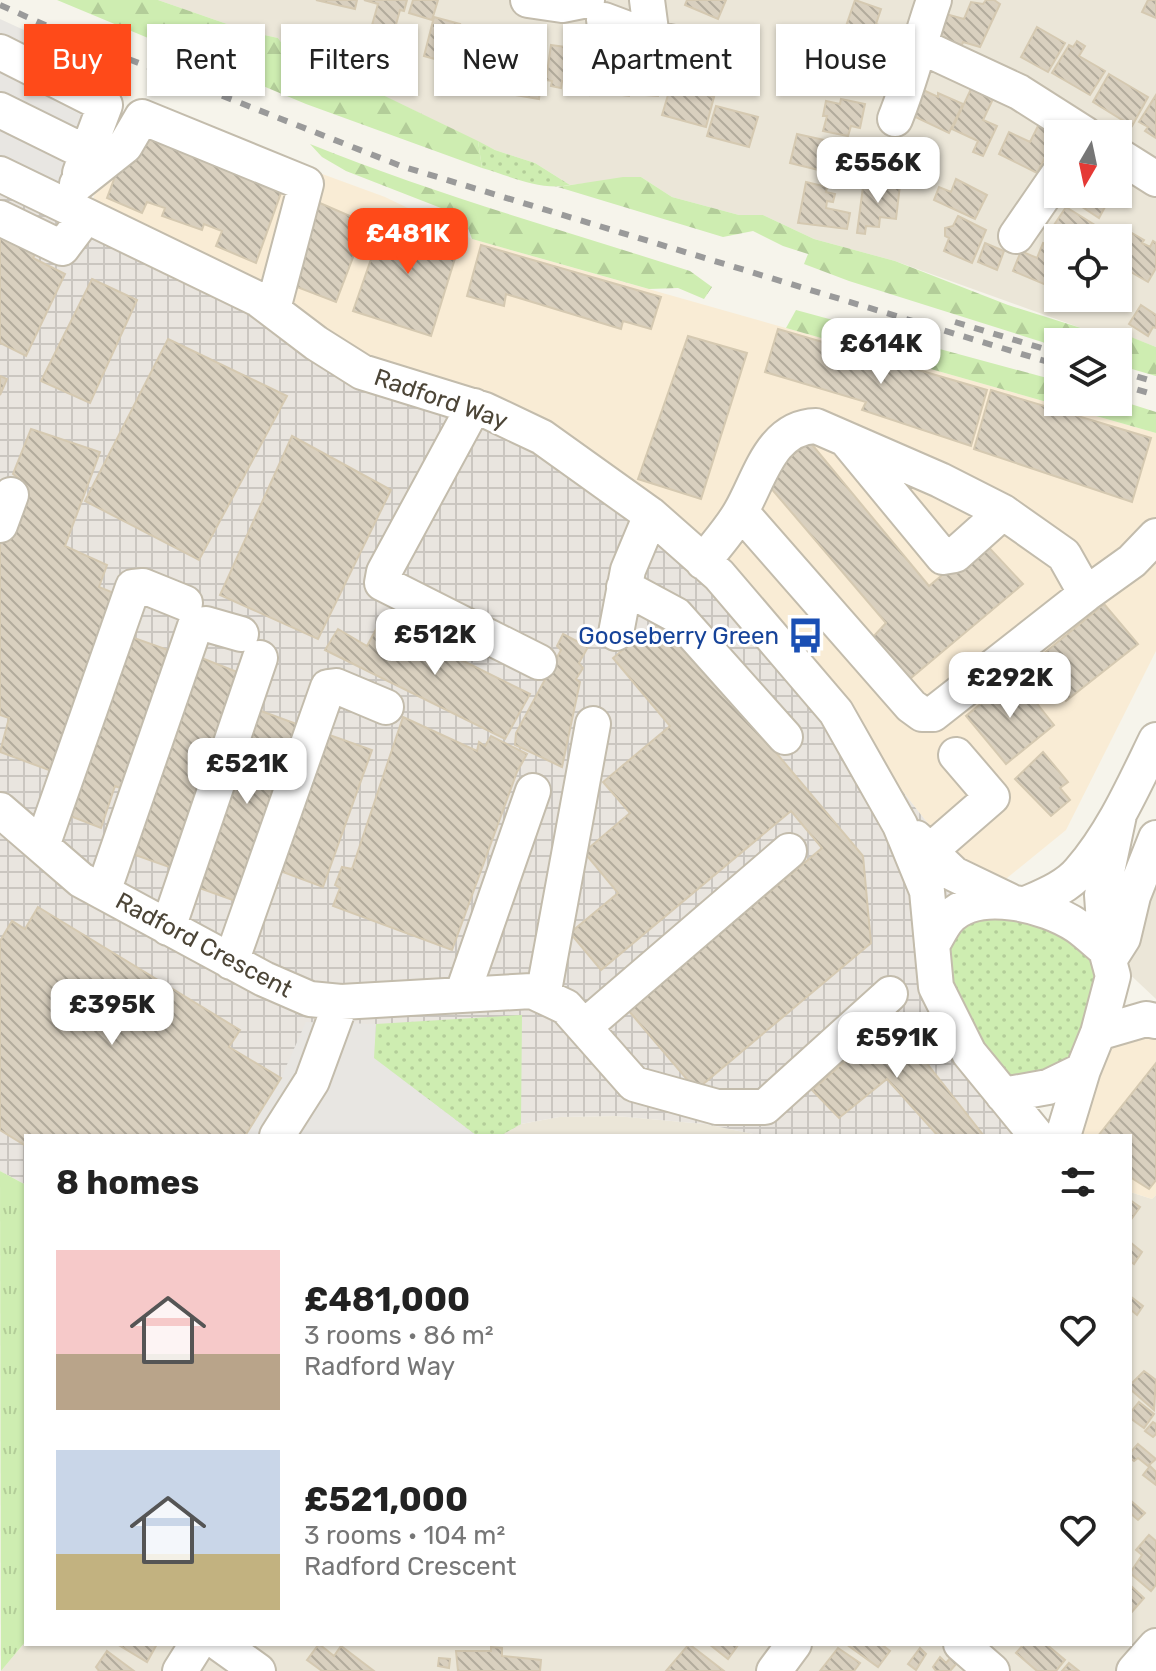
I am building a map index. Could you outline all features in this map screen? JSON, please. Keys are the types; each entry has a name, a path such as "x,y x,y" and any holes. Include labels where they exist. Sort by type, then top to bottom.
{"street":[{"path":"528,0 596,10 624,24"},
{"path":"647,0 650,24"},
{"path":"895,119 909,85 918,45 934,0"},
{"path":"918,45 1019,92 1063,120"},
{"path":"0,52 105,105 62,248 0,218"},
{"path":"0,110 79,190"},
{"path":"79,190 125,146 142,117 306,184 273,309"},
{"path":"1132,164 1156,179"},
{"name":"Radford Way","path":"0,174 79,190 258,299 316,343 362,372 468,417 542,437 651,515 719,575 836,712 900,825 927,891 932,945"},
{"path":"1016,236 1044,195"},
{"path":"468,417 384,572 382,583 539,662"},
{"path":"703,562 741,512 758,474 776,447 793,430 816,426 940,480 1003,512 1064,555 1086,594"},
{"path":"845,439 943,557 955,555 1003,512"},
{"path":"741,512 911,706 922,714 933,714 1132,561 1156,536"},
{"path":"616,633 628,570 651,515"},
{"path":"42,846 133,587 143,586 185,603"},
{"path":"624,587 676,615 785,737"},
{"path":"103,892 195,626 206,624 251,646 168,928"},
{"path":"231,962 328,687 336,686 386,707"},
{"path":"593,724 538,994 566,1007 634,1084 717,1107 765,1107 890,994"},
{"path":"1035,1134 969,1053 936,987 932,945 949,917 974,905 1018,903 1053,891 1079,873 1119,815 1156,740"},
{"path":"931,850 992,797 956,755"},
{"path":"462,995 533,791"},
{"name":"Radford Crescent","path":"0,810 81,880 231,962 310,999 341,1002 538,994"},
{"path":"1064,1134 1098,1033 1109,962 1102,895 1119,815"},
{"name":"Radford Way","path":"900,825 954,874 1018,903"},
{"path":"1109,962 1123,938 1143,867 1156,838"},
{"path":"584,1027 789,851"},
{"path":"1018,903 1075,924 1109,962 1130,993 1156,1009"},
{"path":"278,1134 312,1081 341,1002"},
{"path":"1098,1033 1146,1019 1156,1021"},
{"path":"1003,1095 1048,1087 1083,1070"},
{"path":"180,1671 196,1646"},
{"path":"223,1646 258,1671"},
{"path":"774,1671 793,1646"},
{"path":"963,1646 992,1671"},
{"path":"1134,1671 1156,1646"}],"shaded area":[{"path":"158,0 1156,0 1156,347 1132,338 1132,328 1081,328 895,261 814,239 763,215 739,215 672,197 641,177 570,185 535,163 495,150 384,96 418,96 418,24 281,24 281,42 278,38 265,35 265,24 227,24"},
{"path":"0,19 24,30 24,96 119,96 66,207 0,174"},
{"path":"131,104 385,197 472,239 1044,401 1044,416 1096,416 1156,433 1156,651 1066,830 985,896 881,764 362,372 86,216"},
{"path":"0,174 316,343 485,410 629,499 881,764 985,896 920,987 936,1035 1023,1134 753,1134 705,1124 616,1116 559,1117 521,1124 504,1134 24,1134 24,1184 0,1171"},
{"path":"1156,826 1156,999 1122,967"},
{"path":"1156,1021 1156,1195 1152,1199 1132,1193 1132,1134 1064,1134 1100,1033"},
{"path":"306,1022 376,1024 374,1058 474,1134 246,1134 281,1078"},
{"path":"616,1116 705,1124 753,1134 504,1134 521,1124 559,1117"},
{"path":"1132,1193 1152,1199 1156,1195 1156,1671 1,1671 24,1643 24,1646 1132,1646"}],"green space":[{"path":"57,0 158,0 227,24 147,24 147,38 131,31 131,24 114,24"},
{"path":"265,35 278,38 281,42 281,94 265,87"},
{"path":"287,96 385,96 478,141 482,168"},
{"path":"478,141 535,163 570,185 537,184 482,168"},
{"path":"310,144 451,195 690,271 712,287 704,299 678,288 649,289 472,239 464,217 346,171 322,157"},
{"path":"641,177 672,197 739,215 763,215 814,239 895,261 1008,305 1081,328 1044,328 1044,343 804,264 808,254 753,231 723,237 558,187"},
{"path":"796,310 1044,377 1044,401 786,328"},
{"path":"1132,337 1156,347 1156,376 1132,369"},
{"path":"1132,404 1156,412 1156,433 1096,416 1132,416"},
{"path":"977,917 1040,919 1102,952 1079,1067 1010,1090 961,1018 942,947 953,932"},
{"path":"522,1015 521,1124 504,1134 474,1134 373,1058 376,1024"},
{"path":"0,1171 24,1184 24,1643 1,1671"}],"building":[{"path":"316,0 357,0 355,9"},
{"path":"364,0 407,0 396,24 372,24 378,4"},
{"path":"413,0 438,0 432,20 409,13"},
{"path":"687,0 726,0 718,19 685,5"},
{"path":"855,0 881,9 876,24 847,24"},
{"path":"986,0 1000,4 980,47 935,36 942,13 964,19 971,2 983,4"},
{"path":"1148,0 1156,0 1156,18 1142,12"},
{"path":"434,17 460,24 434,24 434,59 424,56"},
{"path":"1037,27 1065,43 1048,72 1021,57"},
{"path":"1077,41 1085,46 1079,56 1105,71 1090,95 1052,73 1069,45 1073,47"},
{"path":"551,45 563,47 561,88 551,86 552,81 547,80"},
{"path":"1109,74 1148,97 1132,126 1132,120 1122,120 1093,102"},
{"path":"919,88 963,104 949,133 907,113"},
{"path":"971,89 993,99 983,120 997,126 983,156 973,152 978,141 952,129"},
{"path":"1156,95 1156,138 1145,131 1148,127 1139,122"},
{"path":"668,96 714,97 706,127 662,115"},
{"path":"841,99 865,104 860,128 851,126 848,136 823,131 827,116 823,116 826,101 840,104"},
{"path":"716,106 758,117 749,147 707,136"},
{"path":"1039,124 1044,127 1044,160 1037,173 999,154 1009,132 1030,142"},
{"path":"797,134 847,145 845,155 851,157 847,177 790,163"},
{"path":"144,137 282,190 256,263 216,246 222,231 204,224 202,230 162,216 165,208 147,202 142,213 107,198 122,158 134,162"},
{"path":"956,179 987,195 975,219 934,200 939,187 951,192"},
{"path":"806,182 827,187 826,192 835,194 833,202 827,201 826,208 850,213 847,229 798,223"},
{"path":"873,182 900,185 896,219 880,217 879,227 866,226 865,234 857,233 863,187"},
{"path":"313,200 366,223 336,302 284,282"},
{"path":"1068,208 1093,224 1055,224"},
{"path":"1084,208 1104,208 1099,218"},
{"path":"386,216 461,239 431,336 353,311"},
{"path":"958,216 986,230 972,263 944,251 949,238 945,236 945,228 953,226"},
{"path":"0,231 38,249 33,258 65,274 26,356 0,343"},
{"path":"1132,233 1150,247 1153,241 1156,243 1156,268 1148,282 1132,273"},
{"path":"985,243 1004,251 997,270 978,262"},
{"path":"1043,243 1044,284 1013,271 1021,251 1037,258"},
{"path":"481,245 661,297 651,329 623,321 621,329 506,294 504,306 467,296"},
{"path":"92,279 137,300 90,403 41,381"},
{"path":"1141,305 1156,315 1156,328 1153,327 1148,336 1129,324"},
{"path":"778,329 987,390 971,446 862,410 866,402 765,372"},
{"path":"688,336 747,353 701,499 638,479"},
{"path":"168,339 287,396 199,560 85,501"},
{"path":"0,376 7,379 0,395"},
{"path":"991,390 1044,406 1044,416 1078,416 1151,438 1132,502 974,449"},
{"path":"31,429 100,452 65,546 107,565 99,587 126,598 57,773 0,752 9,718 0,715 0,541 22,481 13,474"},
{"path":"292,436 391,490 318,639 220,595"},
{"path":"809,441 929,586 983,541 1023,584 905,683 871,639 886,623 764,480"},
{"path":"1104,604 1138,644 1066,701 1032,663"},
{"path":"662,617 863,856 871,943 696,1090 628,1010 822,848 791,811 601,970 570,933 618,893 584,852 630,813 603,782 670,726 613,658"},
{"path":"381,620 530,694 505,739 325,650 338,629 367,646"},
{"path":"120,633 171,651 120,788 115,786 101,828 57,811"},
{"path":"563,634 588,647 579,663 583,668 576,679 580,682 562,767 515,745 516,733 561,650 557,646"},
{"path":"199,657 240,673 172,868 121,850"},
{"path":"1015,676 1054,725 1006,764 966,716"},
{"path":"253,708 305,727 241,903 188,884"},
{"path":"403,717 477,751 479,742 485,746 491,736 527,754 517,772 452,950 333,906 340,888 335,885 342,867 352,869"},
{"path":"321,732 372,750 323,887 272,868"},
{"path":"1043,752 1068,782 1060,788 1070,800 1051,816 1015,779"},
{"path":"38,907 240,1030 229,1047 281,1078 246,1134 24,1134 24,1145 0,1130 0,941 12,921 25,929"},
{"path":"900,1013 926,1043 918,1052 982,1134 936,1134 887,1079 839,1118 812,1090"},
{"path":"1156,1063 1156,1180 1149,1189 1132,1178 1132,1134 1100,1134"},
{"path":"1132,1201 1140,1207 1132,1218"},
{"path":"1132,1244 1142,1252 1134,1264 1132,1262"},
{"path":"1132,1298 1143,1306 1137,1315 1132,1311"},
{"path":"1144,1371 1156,1380 1154,1410 1132,1391 1132,1383"},
{"path":"1139,1402 1154,1414 1144,1428 1132,1419 1132,1411"},
{"path":"1153,1422 1156,1424 1156,1434 1153,1437 1145,1431"},
{"path":"1138,1444 1156,1459 1148,1466 1138,1458 1132,1460 1132,1451"},
{"path":"1150,1466 1156,1472 1156,1485 1143,1475"},
{"path":"1132,1502 1145,1513 1138,1520 1132,1515"},
{"path":"1149,1535 1156,1541 1156,1585 1151,1591 1132,1575 1142,1555 1136,1550"},
{"path":"1132,1587 1144,1598 1132,1612"},
{"path":"120,1646 156,1646 147,1662"},
{"path":"318,1646 334,1656 341,1646 374,1671 322,1671 307,1660"},
{"path":"687,1646 692,1646 724,1671 666,1671"},
{"path":"712,1646 737,1646 728,1659"},
{"path":"849,1646 884,1646 890,1651 878,1667"},
{"path":"1022,1646 1048,1646 1065,1660 1056,1671 1037,1671 1016,1653"},
{"path":"491,1647 502,1648 502,1656 541,1660 540,1671 458,1671 456,1651 491,1651"},
{"path":"838,1648 860,1663 854,1671 820,1671"},
{"path":"920,1648 926,1654 916,1670 908,1664"},
{"path":"107,1651 134,1671 99,1671 96,1667"},
{"path":"940,1657 946,1663 951,1657 957,1663 950,1671 936,1671 933,1667"},
{"path":"439,1658 450,1659 449,1668 438,1666"},
{"path":"1069,1663 1079,1671 1062,1671"}],"railway":[{"path":"0,5 70,36 401,166 1044,361"},
{"path":"955,322 1044,349"},
{"path":"1132,375 1156,382"},
{"path":"1132,388 1156,395"}],"place":[{"name":"Gooseberry Green","path":"805,636"}]}
